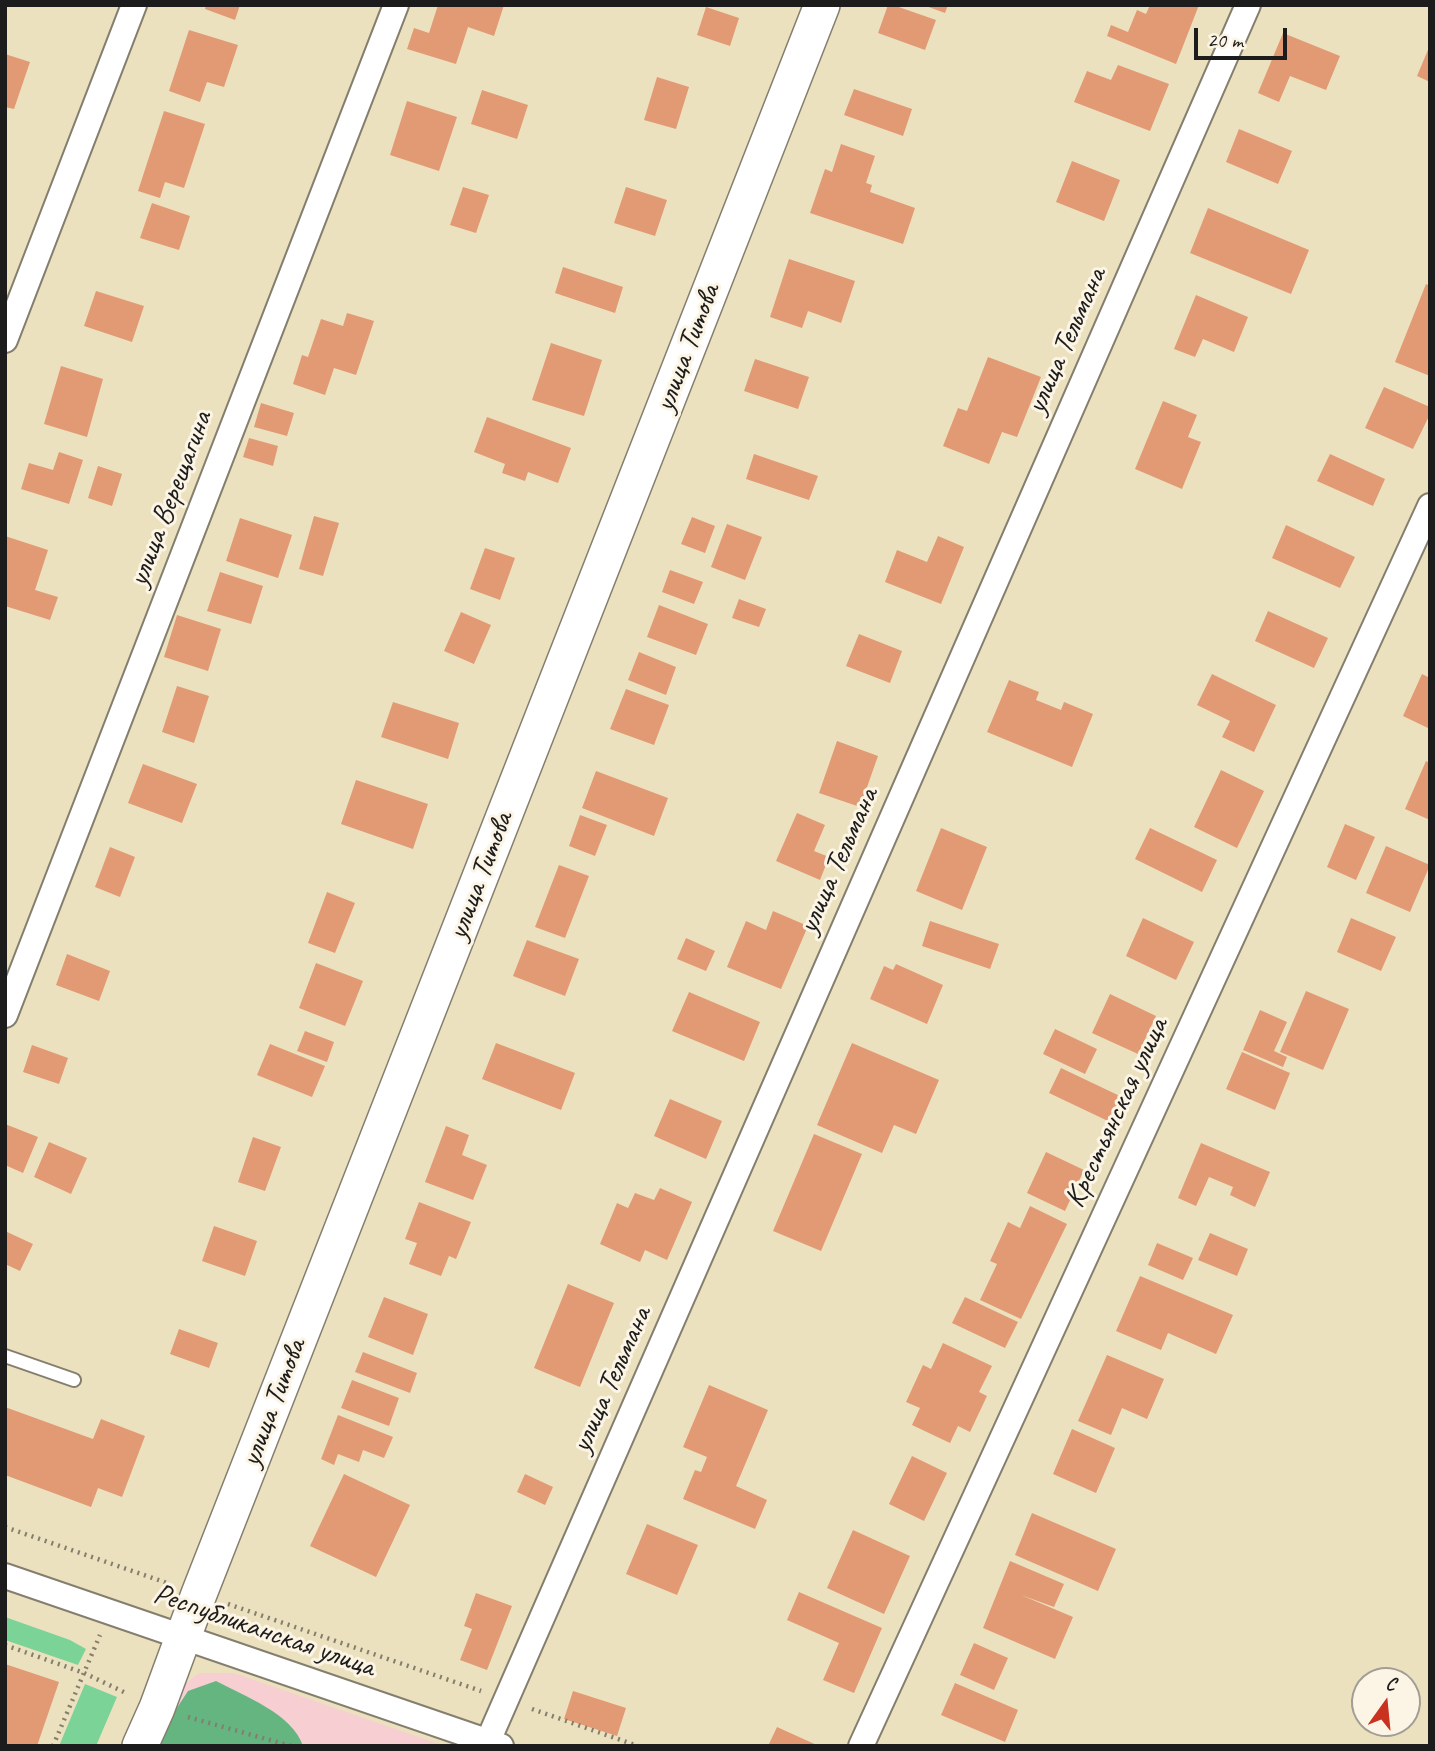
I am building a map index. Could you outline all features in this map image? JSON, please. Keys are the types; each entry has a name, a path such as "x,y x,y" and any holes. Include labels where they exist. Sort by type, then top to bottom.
{"main road":[{"name":"улица Титова","path":"140,1746 822,5"}],"street":[{"path":"5,340 134,5"},
{"name":"улица Верещагина","path":"5,1015 396,5"},
{"name":"улица Тельмана","path":"495,1743 506,1700 1248,5"},
{"name":"Крестьянская улица","path":"861,1746 1430,506"},
{"name":"Республиканская улица","path":"5,1576 495,1743"}],"lane":[{"path":"5,1356 74,1380"}],"path":[{"path":"5,1527 638,1746"},
{"path":"53,1746 109,1612"}],"shaded area":[{"path":"199,1673 234,1673 445,1746 148,1746 169,1696"}],"green space":[{"path":"5,1617 70,1640 86,1649 78,1665 5,1640"},
{"path":"216,1681 278,1715 298,1735 303,1746 158,1746 171,1717 188,1691"},
{"path":"85,1684 117,1697 96,1746 59,1746"}],"building":[{"path":"206,5 240,5 235,20 205,9"},
{"path":"438,5 504,5 494,36 468,27 456,64 407,49 414,28 429,33"},
{"path":"888,5 936,20 925,50 878,33"},
{"path":"923,5 948,5 945,13"},
{"path":"1150,5 1199,5 1176,64 1107,36 1111,25 1128,32 1137,10 1146,14"},
{"path":"706,7 739,18 730,46 697,35"},
{"path":"189,30 238,45 224,87 207,82 200,102 169,91"},
{"path":"1283,33 1340,56 1326,90 1290,76 1279,102 1258,93"},
{"path":"1430,45 1430,82 1417,76"},
{"path":"5,54 30,62 14,109 5,107"},
{"path":"1118,65 1169,84 1150,131 1074,102 1087,71 1111,80"},
{"path":"657,77 689,87 676,129 644,120"},
{"path":"854,89 912,109 903,136 844,115"},
{"path":"482,90 528,105 517,139 471,124"},
{"path":"407,101 457,117 439,171 390,155"},
{"path":"164,111 205,124 184,188 165,182 160,198 138,191"},
{"path":"1239,129 1292,151 1278,184 1226,162"},
{"path":"841,144 875,156 866,183 872,185 870,192 915,208 903,244 810,213 825,169 832,172"},
{"path":"1072,161 1120,180 1104,221 1056,202"},
{"path":"463,187 489,195 476,233 450,225"},
{"path":"626,187 667,200 655,236 614,223"},
{"path":"152,203 190,216 179,250 140,238"},
{"path":"1208,208 1309,250 1291,294 1190,253"},
{"path":"789,259 855,281 841,323 808,311 802,328 770,317"},
{"path":"563,267 623,287 615,313 555,293"},
{"path":"1426,284 1430,286 1430,376 1395,362"},
{"path":"96,291 144,306 132,342 84,326"},
{"path":"1196,295 1248,317 1234,352 1203,339 1195,357 1174,349"},
{"path":"347,313 374,321 356,375 334,368 325,395 293,384 302,355 308,357 321,319 343,326"},
{"path":"551,343 602,360 584,416 532,400"},
{"path":"988,357 1041,377 1017,437 1002,432 989,464 943,446 958,408 967,411"},
{"path":"755,359 809,377 798,409 744,391"},
{"path":"61,366 103,379 87,437 44,424"},
{"path":"1384,387 1430,407 1430,414 1413,449 1365,428"},
{"path":"1163,401 1197,415 1188,437 1201,442 1182,489 1135,469"},
{"path":"261,403 294,413 287,436 254,427"},
{"path":"487,417 571,448 558,483 528,472 525,481 502,473 505,464 474,452"},
{"path":"249,438 278,446 273,466 243,457"},
{"path":"59,452 83,460 69,504 21,489 29,463 53,470"},
{"path":"754,454 818,476 809,500 746,479"},
{"path":"1330,454 1385,479 1373,506 1317,481"},
{"path":"98,466 122,474 112,506 88,498"},
{"path":"314,516 339,523 323,576 299,569"},
{"path":"692,517 715,526 705,553 681,544"},
{"path":"240,518 292,535 278,578 226,561"},
{"path":"727,524 762,537 745,580 711,567"},
{"path":"1286,525 1355,557 1340,588 1272,558"},
{"path":"5,536 48,550 35,590 58,597 50,620 5,606"},
{"path":"938,536 964,547 941,604 885,582 897,550 927,562"},
{"path":"485,548 515,558 500,600 470,589"},
{"path":"670,570 703,582 694,604 662,592"},
{"path":"220,572 263,586 251,624 207,611"},
{"path":"739,599 766,609 759,627 732,618"},
{"path":"659,605 708,624 696,655 647,637"},
{"path":"1268,611 1328,638 1314,668 1255,641"},
{"path":"461,612 491,625 474,664 444,651"},
{"path":"177,615 221,629 208,671 164,657"},
{"path":"859,634 902,651 890,683 846,666"},
{"path":"639,652 676,667 666,695 628,680"},
{"path":"1212,674 1276,705 1254,752 1222,737 1230,721 1197,705"},
{"path":"1422,674 1430,678 1430,729 1403,716"},
{"path":"1009,680 1039,692 1036,700 1061,710 1064,702 1093,714 1072,767 987,732"},
{"path":"177,686 209,696 194,743 162,732"},
{"path":"626,689 669,705 654,745 610,729"},
{"path":"393,702 459,723 448,759 381,737"},
{"path":"837,741 878,756 860,807 819,793"},
{"path":"1426,761 1430,763 1430,820 1405,809"},
{"path":"143,764 197,784 182,823 128,803"},
{"path":"1221,770 1264,791 1237,848 1194,827"},
{"path":"596,771 668,798 654,836 582,808"},
{"path":"356,780 428,804 413,849 341,824"},
{"path":"797,813 825,825 814,851 829,857 820,880 776,861"},
{"path":"580,815 607,825 595,856 569,846"},
{"path":"1345,824 1375,837 1356,880 1327,867"},
{"path":"941,828 987,847 962,910 916,891"},
{"path":"1150,828 1217,860 1202,892 1135,859"},
{"path":"1386,846 1430,865 1410,912 1366,893"},
{"path":"110,847 135,857 120,897 95,887"},
{"path":"559,865 589,876 565,938 535,927"},
{"path":"327,892 355,903 335,953 308,943"},
{"path":"773,911 808,926 781,989 727,967 746,921 766,930"},
{"path":"1143,918 1194,942 1176,980 1126,956"},
{"path":"1351,918 1396,937 1381,971 1337,952"},
{"path":"930,921 999,944 990,969 922,946"},
{"path":"686,938 715,951 706,971 677,959"},
{"path":"527,940 579,959 565,996 513,976"},
{"path":"67,954 110,971 99,1001 56,985"},
{"path":"316,963 363,981 345,1026 299,1008"},
{"path":"896,964 943,985 927,1024 870,999 884,966 893,970"},
{"path":"1306,991 1349,1009 1323,1070 1280,1052"},
{"path":"689,992 760,1022 744,1061 672,1031"},
{"path":"1110,994 1156,1016 1138,1054 1092,1033"},
{"path":"1260,1010 1287,1022 1274,1051 1287,1057 1283,1067 1243,1050"},
{"path":"1055,1029 1097,1049 1085,1074 1043,1054"},
{"path":"305,1031 334,1042 327,1062 297,1051"},
{"path":"496,1043 575,1073 561,1110 482,1079"},
{"path":"852,1043 939,1080 916,1134 894,1125 882,1153 817,1125"},
{"path":"270,1044 325,1066 312,1097 257,1075"},
{"path":"32,1045 68,1058 59,1084 23,1072"},
{"path":"1242,1052 1290,1073 1275,1110 1226,1089"},
{"path":"1061,1068 1122,1097 1110,1122 1049,1093"},
{"path":"670,1099 722,1121 706,1159 654,1136"},
{"path":"5,1124 38,1137 23,1173 5,1165"},
{"path":"446,1126 469,1135 462,1155 487,1165 473,1200 425,1182"},
{"path":"814,1134 862,1154 821,1251 773,1231"},
{"path":"253,1137 281,1147 265,1191 238,1182"},
{"path":"49,1142 87,1158 71,1194 34,1177"},
{"path":"1201,1143 1270,1172 1255,1207 1230,1195 1233,1187 1209,1177 1196,1206 1178,1198"},
{"path":"1046,1152 1084,1170 1065,1211 1027,1193"},
{"path":"660,1188 692,1202 667,1260 645,1250 640,1262 600,1244 617,1203 628,1208 635,1193 654,1200"},
{"path":"419,1202 471,1222 456,1259 449,1256 441,1276 409,1264 417,1243 405,1239"},
{"path":"1030,1206 1067,1224 1021,1319 980,1300 997,1264 990,1261 1008,1222 1020,1228"},
{"path":"214,1226 257,1241 245,1276 202,1261"},
{"path":"5,1231 33,1244 20,1271 5,1264"},
{"path":"1210,1233 1248,1249 1237,1276 1198,1260"},
{"path":"1157,1243 1193,1258 1183,1280 1148,1265"},
{"path":"1140,1276 1233,1315 1216,1354 1168,1333 1161,1350 1116,1331"},
{"path":"568,1284 614,1303 580,1387 534,1368"},
{"path":"384,1297 428,1314 413,1355 368,1337"},
{"path":"965,1297 1018,1322 1005,1348 952,1323"},
{"path":"179,1329 218,1343 209,1368 170,1354"},
{"path":"943,1343 992,1366 979,1392 987,1396 970,1432 958,1426 950,1443 912,1425 920,1408 906,1402 923,1365 931,1369"},
{"path":"363,1352 417,1373 410,1393 355,1372"},
{"path":"1107,1355 1164,1379 1147,1419 1122,1408 1111,1435 1078,1421"},
{"path":"352,1380 399,1398 389,1426 341,1408"},
{"path":"709,1385 768,1410 736,1486 767,1500 755,1529 683,1499 695,1470 701,1472 707,1457 683,1447"},
{"path":"5,1407 93,1439 101,1419 145,1436 122,1497 98,1488 91,1507 5,1475"},
{"path":"338,1415 393,1437 384,1458 363,1450 359,1462 338,1454 334,1465 321,1459"},
{"path":"1072,1429 1115,1448 1096,1493 1053,1474"},
{"path":"912,1456 947,1473 924,1521 889,1504"},
{"path":"344,1474 410,1505 376,1577 310,1546"},
{"path":"525,1474 553,1487 545,1505 517,1492"},
{"path":"1032,1513 1116,1549 1098,1591 1015,1555"},
{"path":"647,1524 698,1545 677,1595 626,1574"},
{"path":"853,1530 910,1556 884,1614 827,1588"},
{"path":"1010,1561 1064,1584 1054,1607 1021,1595 1073,1617 1055,1659 983,1628"},
{"path":"799,1592 882,1628 854,1693 823,1680 839,1643 787,1620"},
{"path":"476,1593 512,1606 487,1670 460,1660 472,1629 464,1626"},
{"path":"974,1643 1008,1658 994,1690 960,1675"},
{"path":"5,1664 59,1682 37,1746 5,1746"},
{"path":"955,1683 1018,1710 1005,1742 941,1715"},
{"path":"573,1691 626,1708 617,1736 564,1719"},
{"path":"777,1727 819,1746 768,1746"}]}
